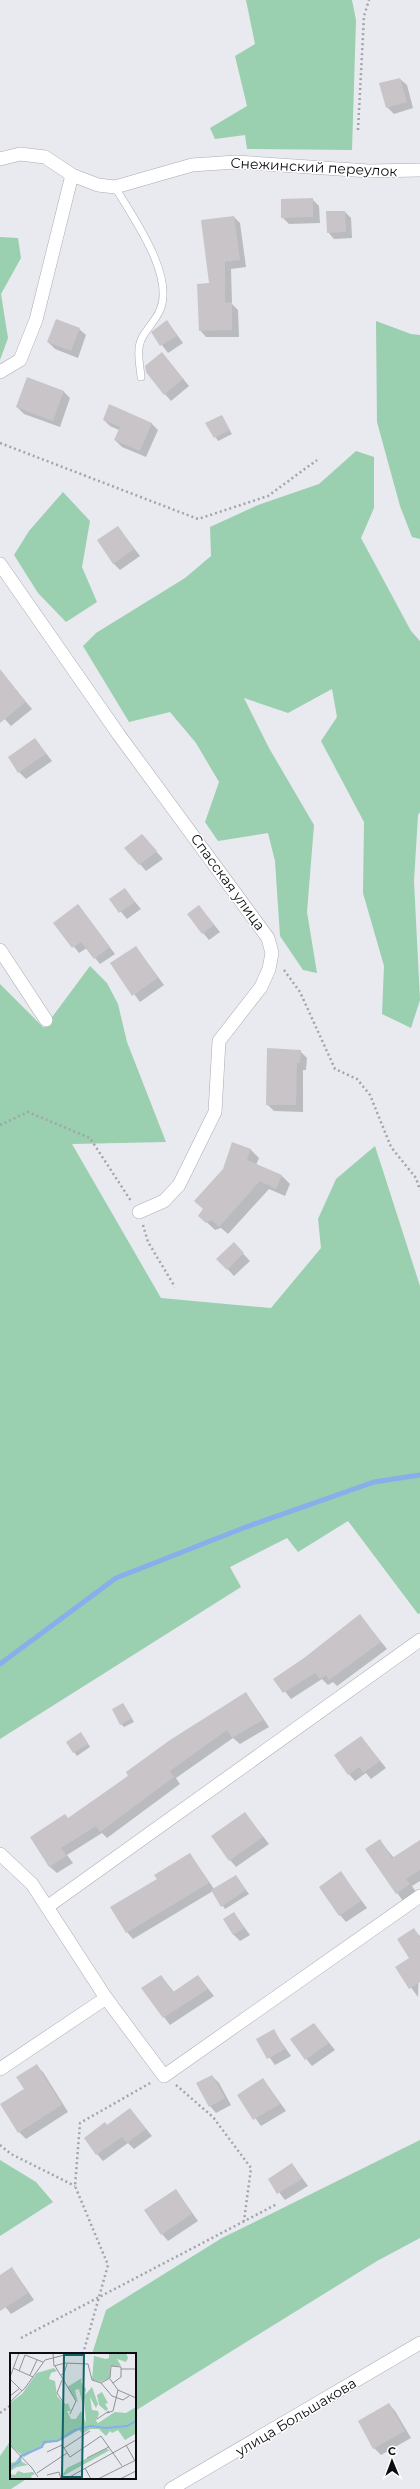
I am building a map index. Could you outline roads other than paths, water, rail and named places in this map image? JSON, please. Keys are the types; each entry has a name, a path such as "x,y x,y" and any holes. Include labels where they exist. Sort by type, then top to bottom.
{"street":[{"path":"0,159 34,154 45,157 72,175 98,185 115,187"},
{"name":"Снежинский переулок","path":"115,187 192,166 236,162 369,171 420,170"},
{"path":"0,372 20,360 36,320 72,175"},
{"name":"Спасская улица","path":"0,564 119,735 268,938 272,954 269,969 261,987 219,1041 215,1112 179,1185 164,1201 139,1212"},
{"path":"0,950 46,1020"},
{"path":"47,1907 420,1640"},
{"path":"0,1854 32,1884 106,1998 164,2076 420,1896"},
{"path":"0,2069 106,1998"},
{"name":"улица Большакова","path":"171,2489 420,2343"}],"lane":[{"path":"115,187 147,240 163,285 164,298 160,311 141,338 139,347 141,377"}],"waterway":[{"path":"0,1664 116,1578 246,1527 374,1482 420,1475"}]}
